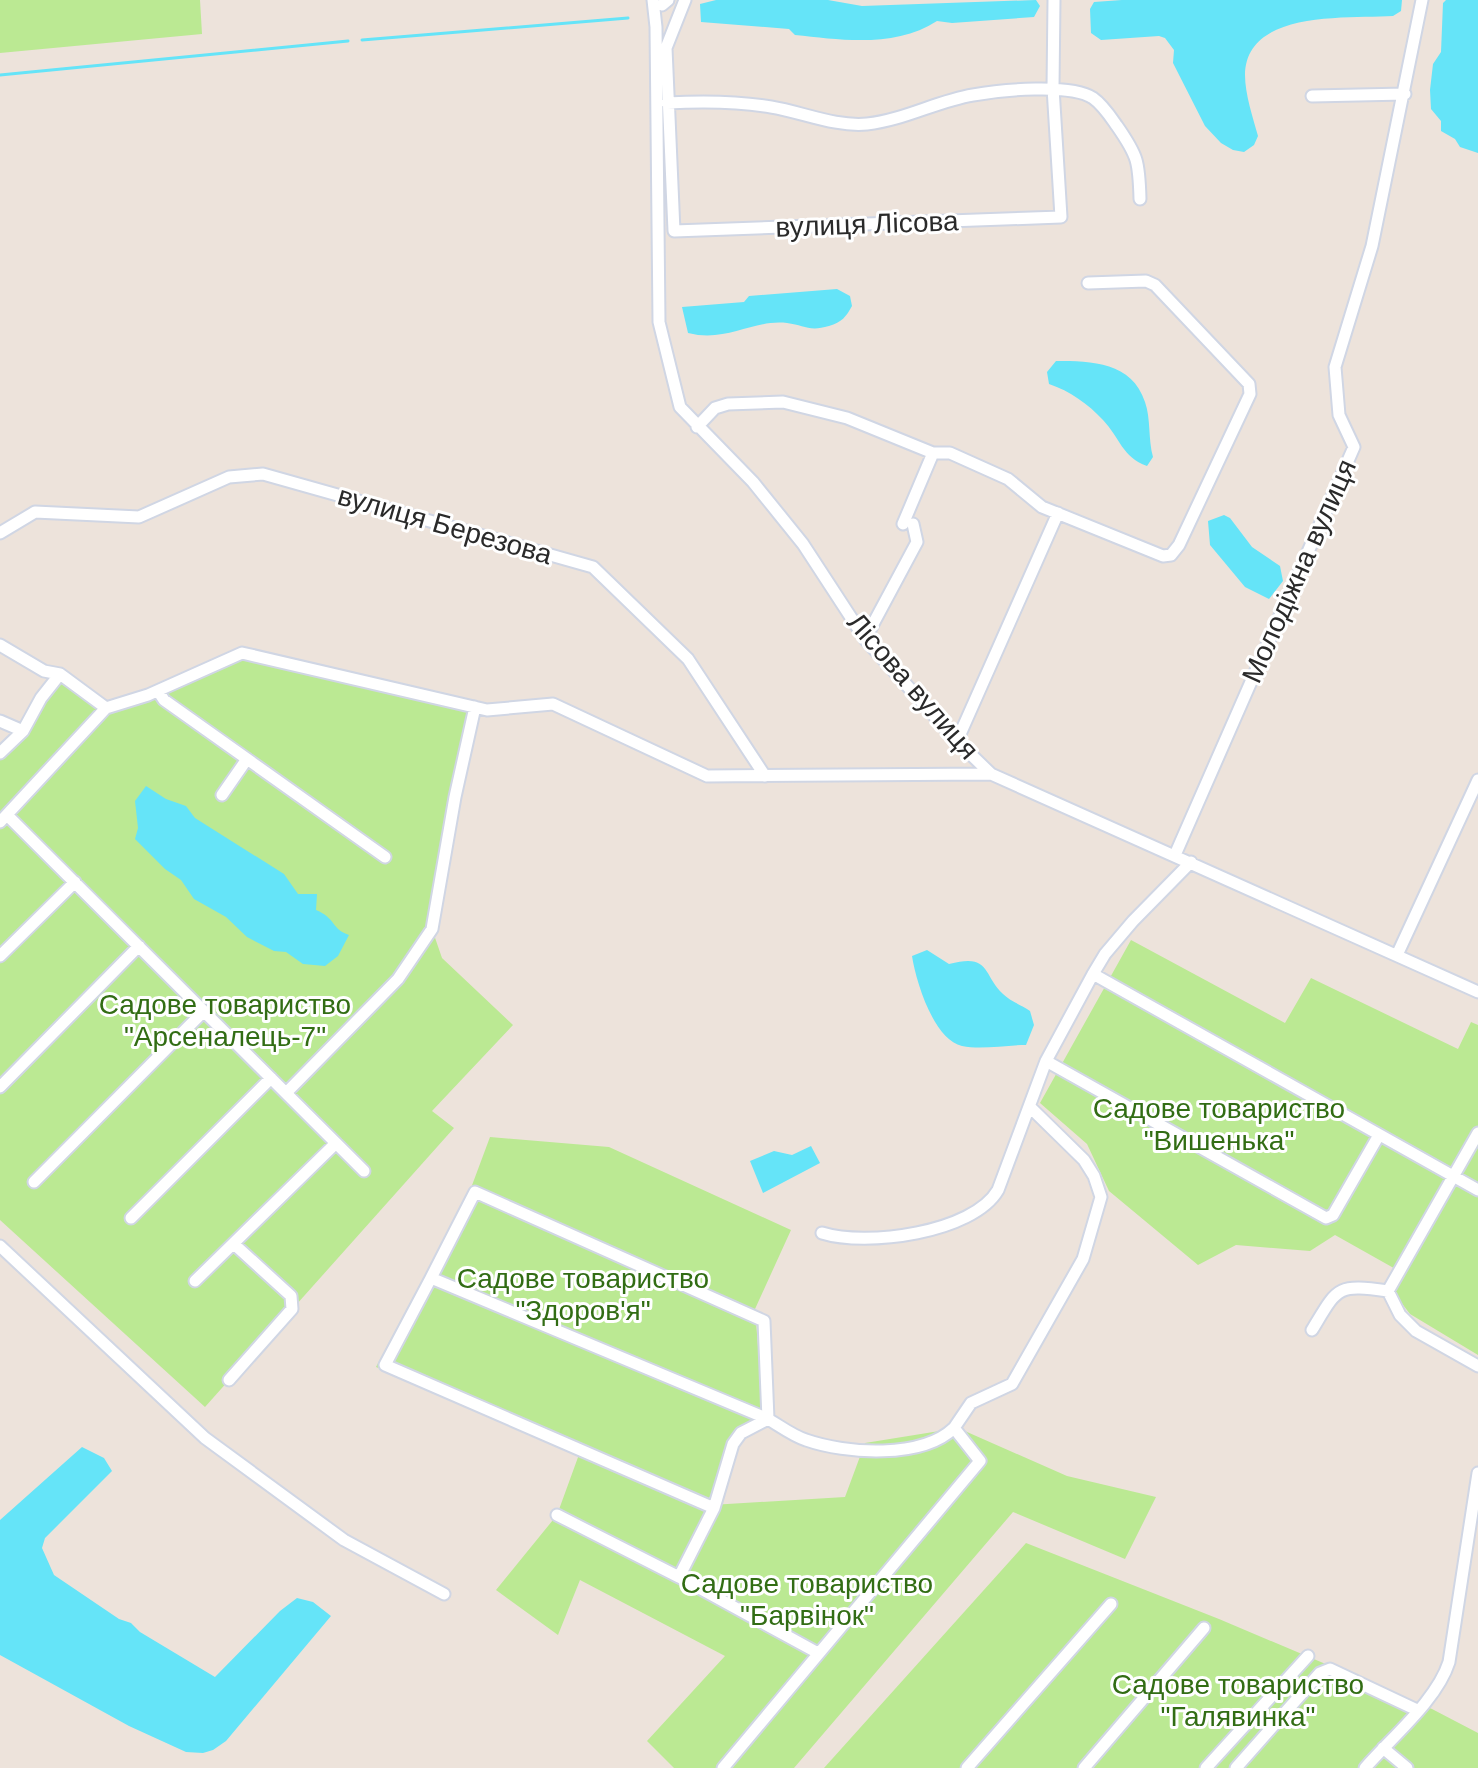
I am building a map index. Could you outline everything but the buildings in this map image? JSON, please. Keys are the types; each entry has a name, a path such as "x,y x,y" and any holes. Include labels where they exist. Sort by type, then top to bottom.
{"street":[{"path":"695,0 683,5 666,48 667,103 727,100 775,107 824,120 865,124 912,114 972,95 1053,88 1080,91 1102,105 1135,152 1140,169 1140,199"},
{"path":"1053,88 1054,0"},
{"name":"Молодіжна вулиця","path":"1175,855 1354,447 1339,415 1335,367 1372,246 1422,0"},
{"name":"Лісова вулиця","path":"661,1 656,27 659,322 680,407 753,482 803,544 865,639 991,774 1478,992"},
{"name":"вулиця Лісова","path":"667,103 674,231 1061,217 1053,88"},
{"path":"1312,96 1405,94"},
{"path":"697,427 715,408 728,404 783,402 847,418 933,453 950,453 1008,479 1042,507 1163,556 1171,555 1179,545 1250,394 1249,384 1155,285 1146,281 1088,283"},
{"path":"865,639 917,542 908,524 933,453"},
{"name":"вулиця Березова","path":"0,533 35,512 139,517 229,477 263,474 593,567 688,659 765,776"},
{"path":"957,741 1058,513"},
{"path":"0,645 44,671 60,674 106,708"},
{"path":"364,1171 75,882 4,818 106,708 158,691 242,653 487,710 553,704 707,776 991,774"},
{"path":"0,753 23,731 41,698 60,674"},
{"path":"158,691 164,700 385,857"},
{"path":"286,1093 398,979 432,929 455,797 475,707"},
{"path":"0,721 23,731"},
{"path":"222,795 247,759"},
{"path":"1397,955 1478,780"},
{"path":"822,1233 841,1239 894,1237 936,1228 991,1202 1031,1108 1046,1061 1093,974 1105,954 1133,921 1191,862"},
{"path":"0,956 75,882"},
{"path":"0,1087 139,946"},
{"path":"1093,974 1478,1190"},
{"path":"34,1182 204,1011"},
{"path":"1046,1061 1326,1218 1333,1215 1379,1135"},
{"path":"131,1218 271,1078"},
{"path":"431,1278 768,1419 805,1440 865,1453 931,1444 943,1439 954,1428 971,1403 1012,1384 1083,1259 1101,1197 1094,1176 1084,1160 1031,1108"},
{"path":"1388,1291 1478,1133"},
{"path":"195,1281 336,1143"},
{"path":"714,1508 385,1365 475,1192 764,1321 768,1419"},
{"path":"229,1380 292,1309 291,1296 235,1245"},
{"path":"0,1246 205,1438 344,1540 444,1594"},
{"path":"1312,1330 1333,1294 1351,1286 1388,1291"},
{"path":"1388,1291 1400,1315 1416,1331 1478,1366"},
{"path":"679,1577 714,1508 733,1444 741,1433 768,1419"},
{"path":"723,1768 980,1461 954,1428"},
{"path":"1365,1768 1440,1683 1449,1662 1478,1473"},
{"path":"557,1515 818,1653"},
{"path":"967,1768 1111,1604"},
{"path":"1084,1768 1204,1628"},
{"path":"1206,1768 1308,1656"},
{"path":"1236,1768 1320,1673 1330,1669 1417,1710"},
{"path":"1383,1748 1407,1768"}],"green space":[{"path":"0,0 200,0 202,34 0,53"},
{"name":"Садове товариство \"Арсеналець-7\"","path":"242,653 475,707 432,929 442,958 513,1025 432,1111 454,1128 205,1407 0,1220 0,753 60,674 107,708"},
{"name":"Садове товариство \"Вишенька\"","path":"1131,940 1285,1023 1311,978 1458,1049 1471,1022 1478,1025 1478,1355 1410,1314 1390,1288 1399,1271 1335,1235 1310,1251 1236,1245 1198,1265 1109,1191 1087,1144 1040,1103"},
{"path":"490,1137 609,1147 791,1230 755,1309 764,1422 730,1439 711,1505 845,1497 865,1443 958,1428 1067,1476 1156,1497 1125,1559 1013,1512 794,1768 674,1768 647,1741 725,1656 580,1580 558,1635 496,1590 557,1515 581,1449 376,1367 471,1188"},
{"name":"Садове товариство \"Галявинка\"","path":"1026,1543 1219,1619 1432,1709 1478,1733 1478,1768 824,1768"}],"water":[{"path":"716,0 828,0 862,6 1036,0 1040,6 1034,17 952,23 937,21 921,30 886,39 850,40 795,35 789,29 701,22 700,4"},
{"path":"1402,0 1401,11 1393,16 1302,22 1280,28 1262,38 1250,54 1245,75 1258,136 1254,145 1244,152 1221,143 1205,126 1173,63 1174,50 1165,38 1101,40 1091,33 1090,9 1094,2"},
{"path":"1446,0 1478,0 1478,153 1460,147 1455,139 1441,131 1441,121 1431,109 1433,64 1441,52 1443,3"},
{"path":"837,289 850,296 852,306 840,321 822,328 775,323 715,335 688,333 682,307 744,302 749,296"},
{"path":"1056,361 1097,363 1121,371 1131,379 1147,409 1153,457 1147,466 1132,458 1091,409 1071,394 1049,384 1047,372"},
{"path":"1224,515 1230,518 1252,547 1280,566 1283,581 1269,599 1245,587 1210,545 1208,521"},
{"path":"146,786 166,799 186,806 195,818 284,874 298,894 317,894 316,910 349,935 338,956 325,966 303,964 286,952 274,951 247,937 226,917 194,899 181,880 165,869 135,839 138,828 135,801"},
{"path":"927,950 949,964 963,961 979,963 1003,994 1030,1011 1034,1025 1026,1045 962,1046 943,1033 922,994 912,956"},
{"path":"811,1146 820,1163 763,1193 750,1161 774,1151 792,1155"},
{"path":"82,1447 104,1458 112,1471 45,1538 42,1548 54,1575 215,1677 280,1611 297,1598 313,1602 331,1616 226,1741 213,1750 186,1752 129,1726 0,1655 0,1520"}],"waterway":[{"path":"362,40 628,18"},
{"path":"0,75 348,41"}],"park label":[{"name":"Садове товариство \"Здоров'я\"","path":"583,1294"},
{"name":"Садове товариство \"Барвінок\"","path":"807,1599"}]}
